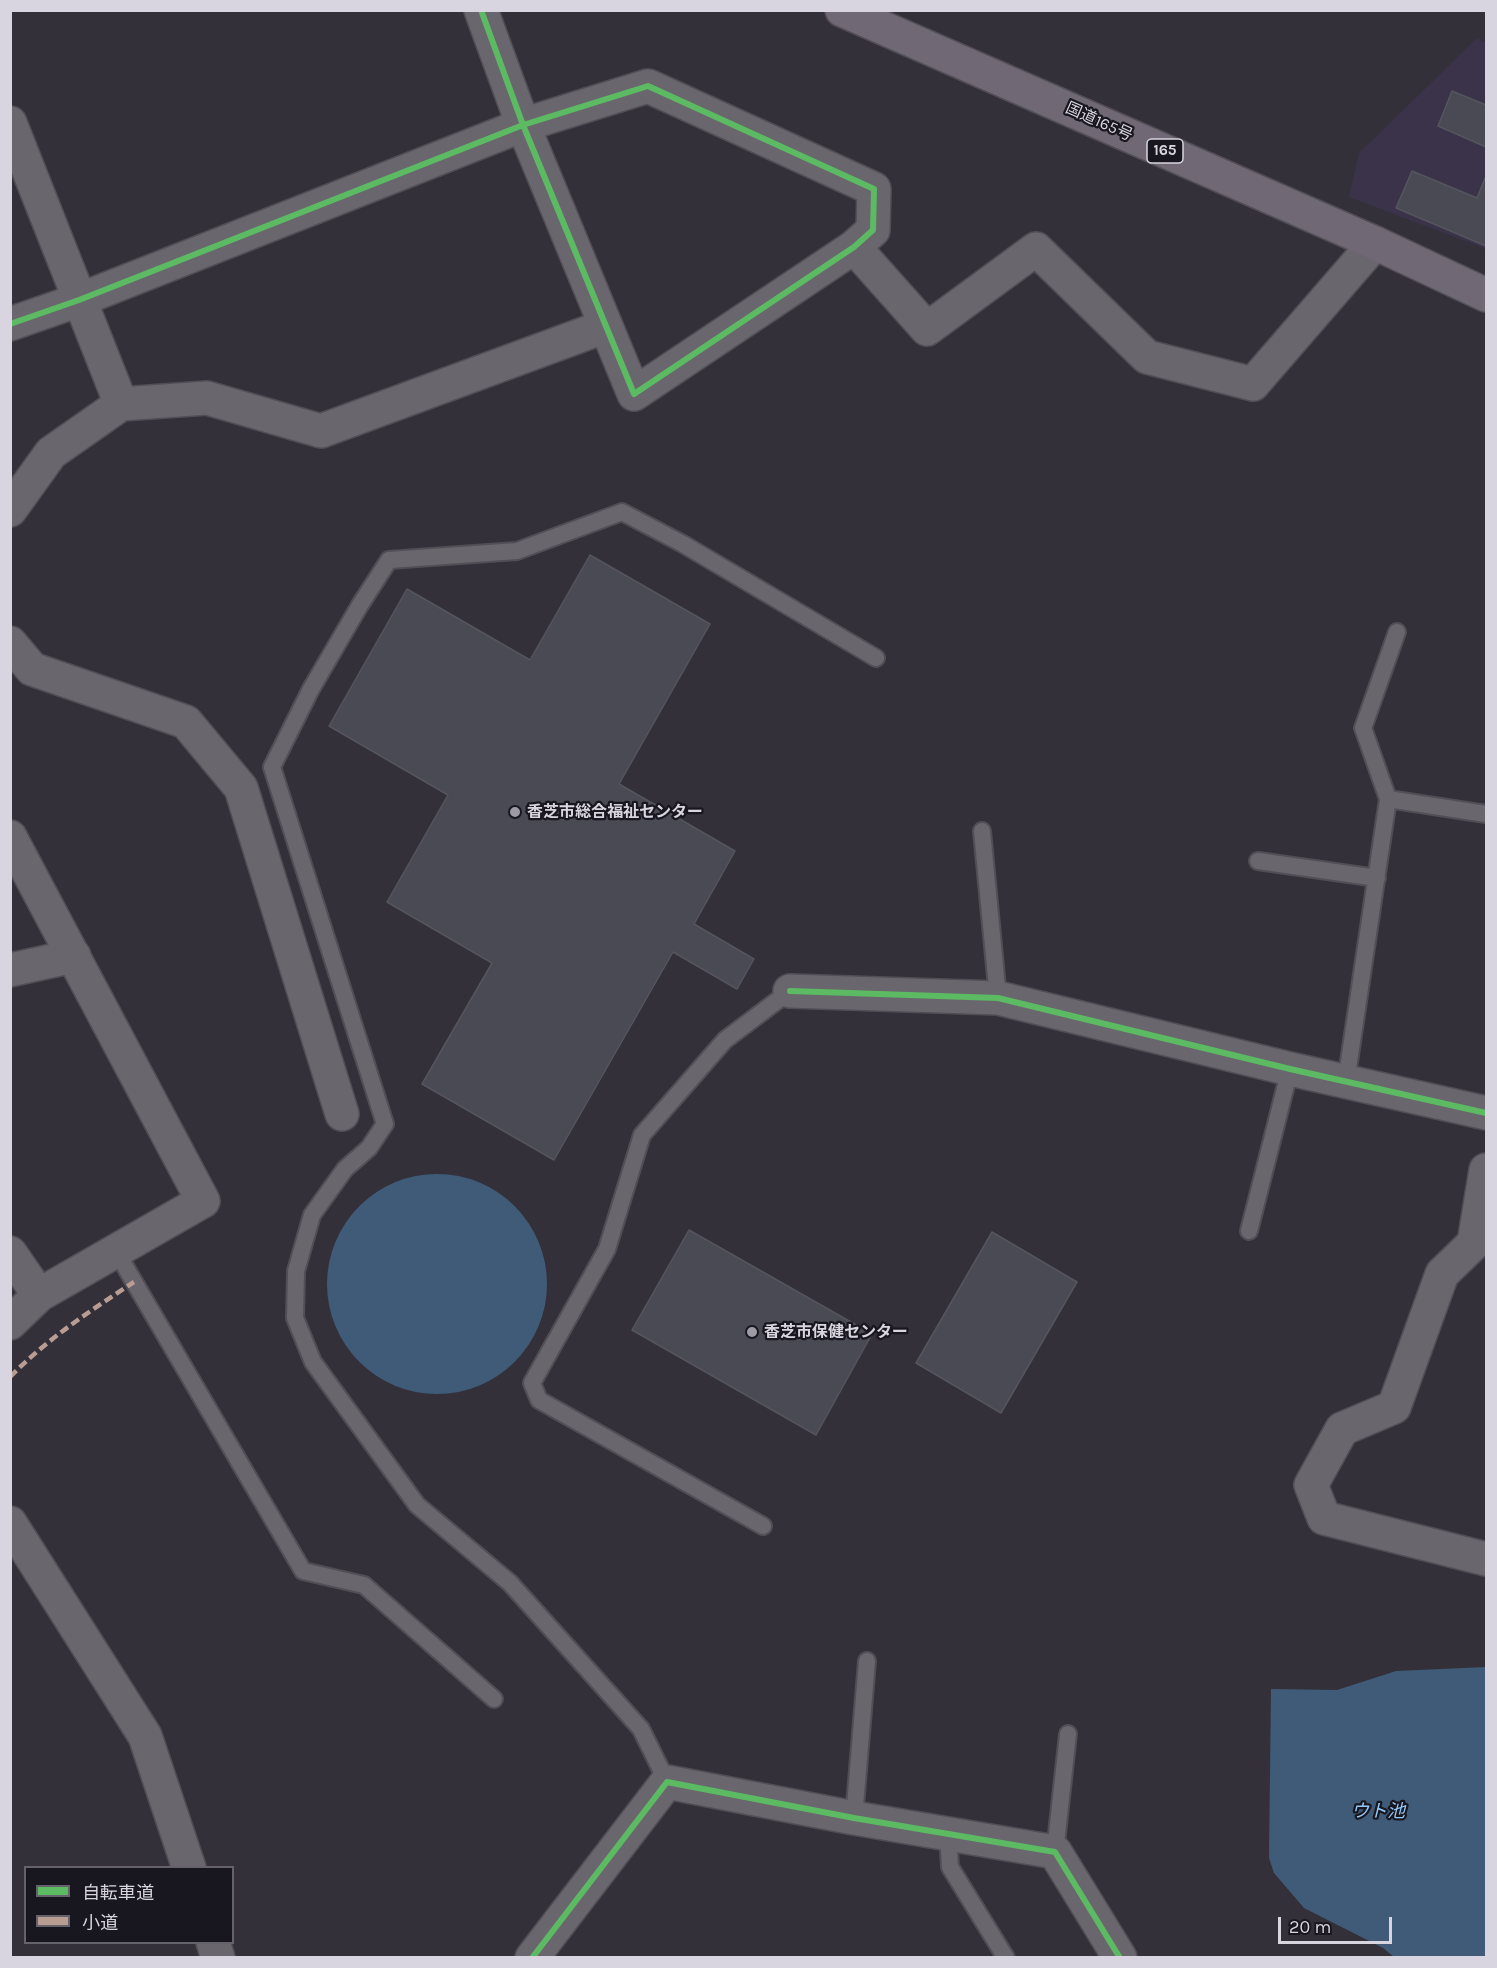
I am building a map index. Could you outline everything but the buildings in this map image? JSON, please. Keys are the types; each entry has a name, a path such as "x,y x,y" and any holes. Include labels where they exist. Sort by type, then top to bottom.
{"highway":[{"name":"国道165号","path":"842,10 1375,243 1486,295"}],"street":[{"path":"10,324 80,300 523,126 648,86 874,189 873,230 854,247 634,394 523,126 481,10"},
{"path":"10,123 121,404"},
{"path":"854,247 927,329 1036,249 1146,357 1253,384 1375,243"},
{"path":"10,510 51,453 121,404 207,398 321,431 606,326"},
{"path":"10,643 32,669 186,722 241,788 342,1114"},
{"path":"10,837 203,1201 39,1295 10,1323"},
{"path":"10,970 74,956"},
{"path":"790,991 998,998 1290,1069 1486,1113"},
{"path":"1486,1170 1480,1246 1442,1274 1394,1407 1342,1429 1311,1485 1324,1518 1486,1559"},
{"path":"10,1253 39,1295"},
{"path":"10,1523 145,1736 188,1866"},
{"path":"532,1958 667,1782 854,1818 1055,1852 1120,1958"}],"lane":[{"path":"667,1782 641,1729 518,1592 417,1505 314,1362 295,1318 296,1271 312,1215 345,1168 369,1148 385,1124 272,767 310,689 389,560 517,551 622,512 683,544 876,658"},
{"path":"1346,1082 1388,799 1363,728 1397,632"},
{"path":"1388,799 1486,814"},
{"path":"982,831 998,998"},
{"path":"1258,861 1377,878"},
{"path":"763,1526 539,1400 532,1383 607,1249 642,1135 725,1040 790,991"},
{"path":"1249,1232 1290,1069"},
{"path":"116,1251 303,1571 364,1585 494,1699"},
{"path":"854,1818 867,1662"},
{"path":"1055,1852 1068,1734"},
{"path":"948,1834 950,1867 1006,1958"}],"shaded area":[{"path":"1477,38 1486,43 1486,249 1349,197 1359,153"}],"water":[{"path":"437,1174 458,1176 489,1187 515,1206 534,1232 545,1263 547,1284 545,1305 534,1336 515,1362 489,1381 458,1392 437,1394 416,1392 385,1381 359,1362 340,1336 329,1305 327,1284 329,1263 340,1232 359,1206 385,1187 416,1176"},
{"name":"ウト池","path":"1486,1667 1486,1957 1394,1957 1383,1948 1304,1908 1274,1873 1269,1858 1271,1689 1337,1690 1396,1671"}],"marked path":[{"path":"10,1377 54,1338 134,1282"}],"cycle path":[{"path":"10,324 79,300 523,125 648,86 874,189 873,230 854,247 634,394 523,125 481,10"},
{"path":"790,991 998,998 1290,1069 1486,1113"},
{"path":"532,1958 667,1782 854,1818 1055,1852 1120,1958"}],"place":[{"name":"香芝市総合福祉センター","path":"515,812"},
{"name":"香芝市保健センター","path":"752,1332"}]}
